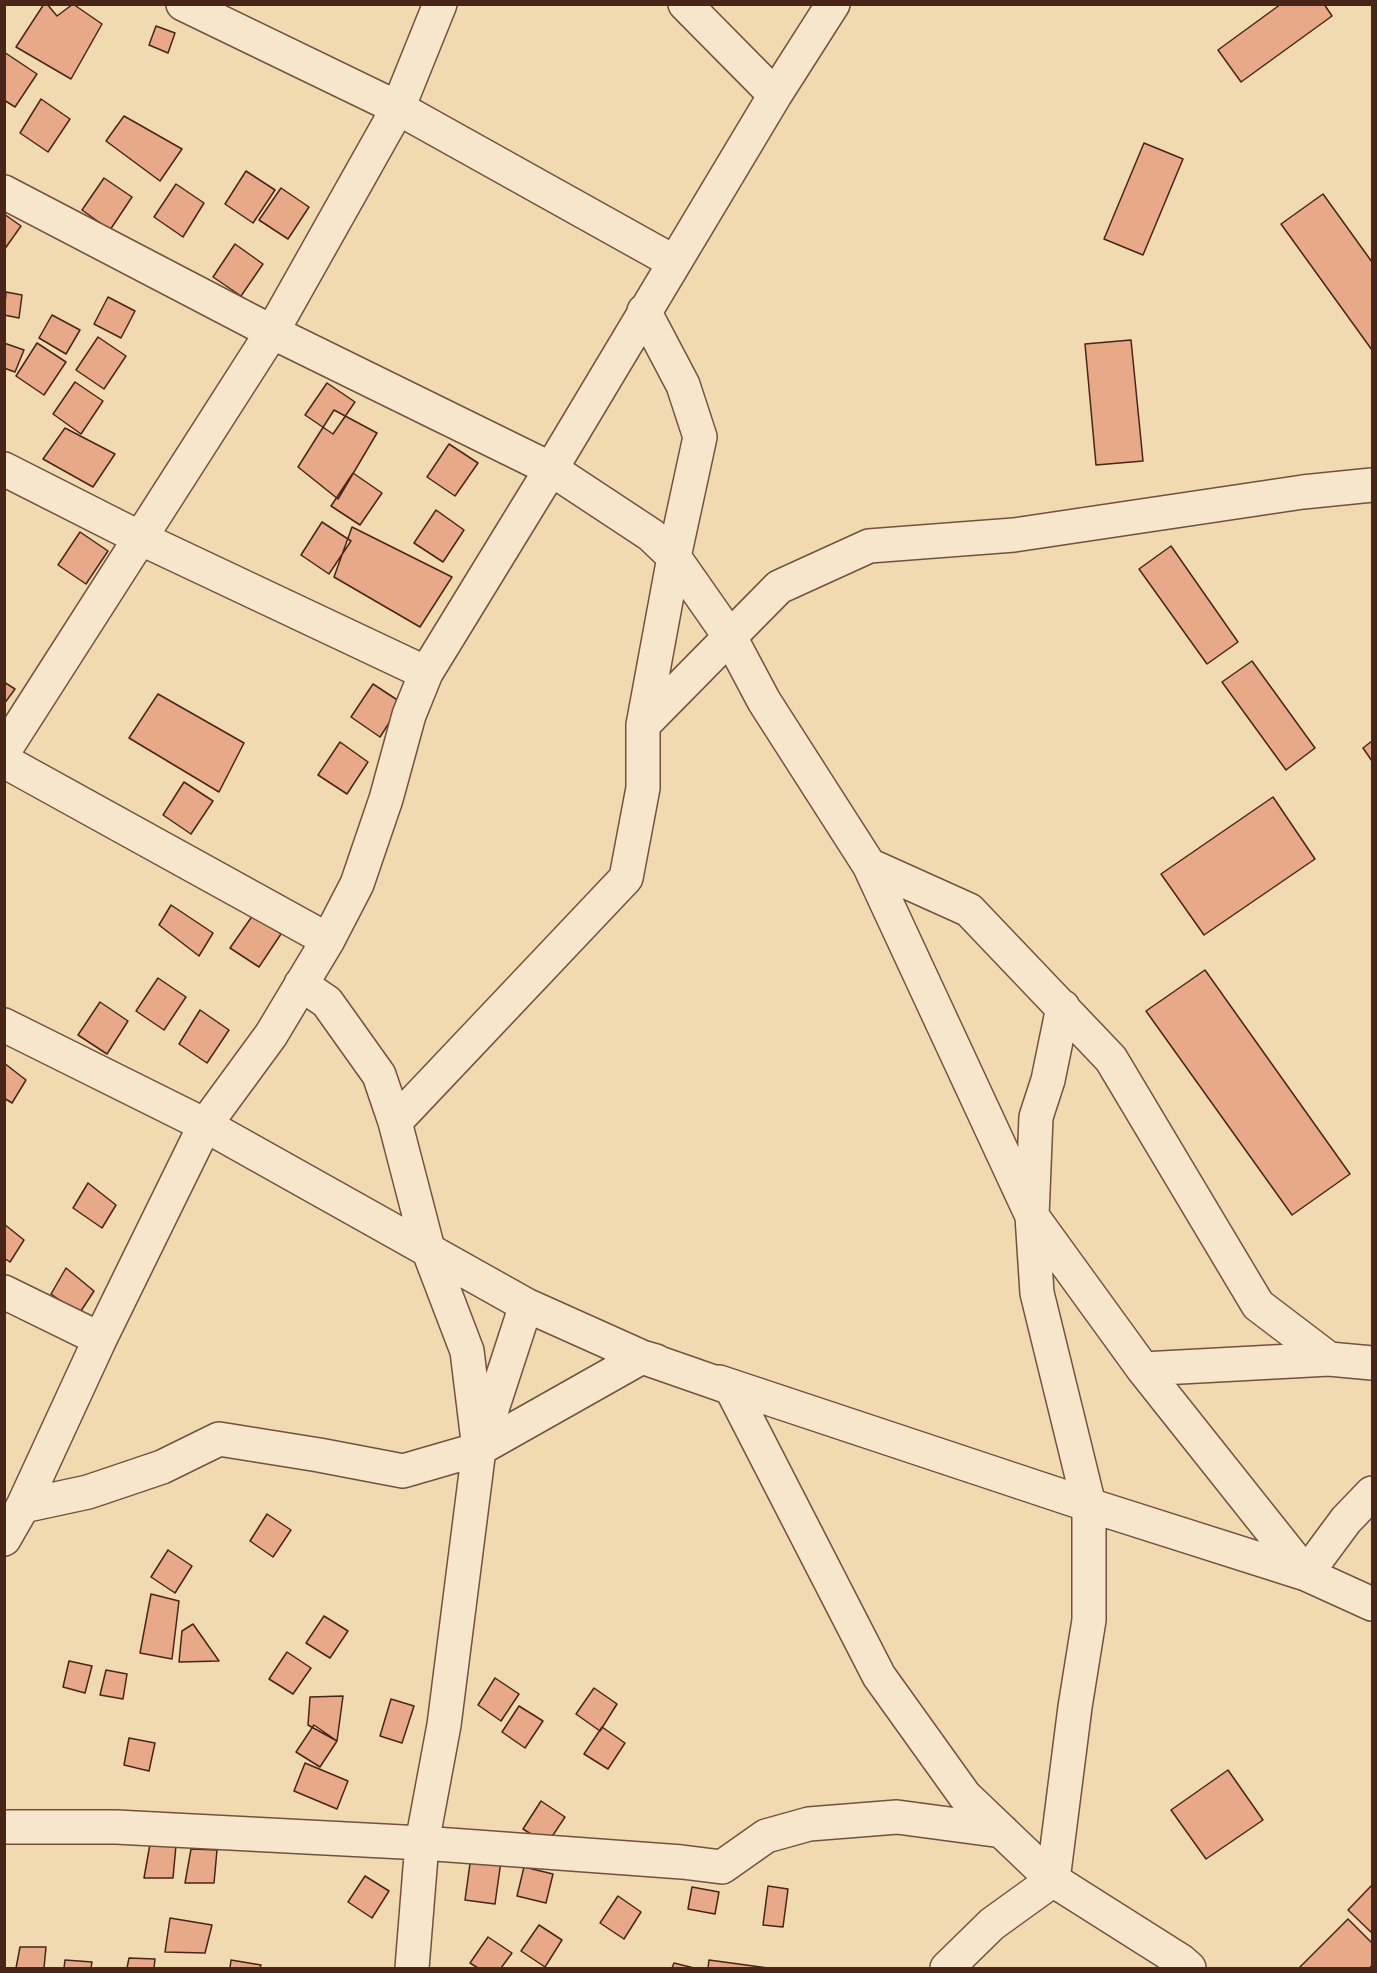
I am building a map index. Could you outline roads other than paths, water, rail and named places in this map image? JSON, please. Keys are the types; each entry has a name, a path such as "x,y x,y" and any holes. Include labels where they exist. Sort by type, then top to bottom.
{"street":[{"path":"183,4 398,108 674,262"},
{"path":"4,751 272,332 398,108 440,4"},
{"path":"685,4 775,95"},
{"path":"4,1539 23,1506 100,1339 205,1125 271,1035 328,940 357,884 386,799 409,715 426,673 775,95 833,4"},
{"path":"4,192 272,332 551,469 651,535 674,557 730,637 764,701 869,865 1032,1216 1143,1369 1306,1574"},
{"path":"395,1122 626,878 643,788 643,725 674,557 700,437 683,384 644,311"},
{"path":"4,469 140,538 426,673"},
{"path":"643,725 779,587 869,546 1014,536 1303,492 1372,485"},
{"path":"4,760 328,940"},
{"path":"869,865 969,910 1063,1007 1111,1059 1258,1305 1329,1359"},
{"path":"302,984 327,1002 379,1075 395,1122 428,1250 467,1351 479,1449"},
{"path":"947,1968 992,1924 1053,1880 1075,1707 1089,1620 1089,1505 1036,1293 1032,1216 1036,1117 1048,1080 1063,1007"},
{"path":"4,1025 205,1125 526,1305 642,1357 731,1388 879,1676 964,1796 1053,1880 1189,1968"},
{"path":"4,1292 100,1339"},
{"path":"412,1968 422,1843 444,1725 479,1449 526,1305"},
{"path":"23,1506 88,1492 162,1467 219,1439 403,1471 479,1449 642,1357 1089,1505 1306,1574 1372,1604"},
{"path":"1143,1369 1329,1359 1372,1363"},
{"path":"1306,1574 1346,1520 1372,1493"},
{"path":"4,1827 116,1827 422,1843 722,1867 766,1836 808,1824 897,1817 1002,1831"}]}
